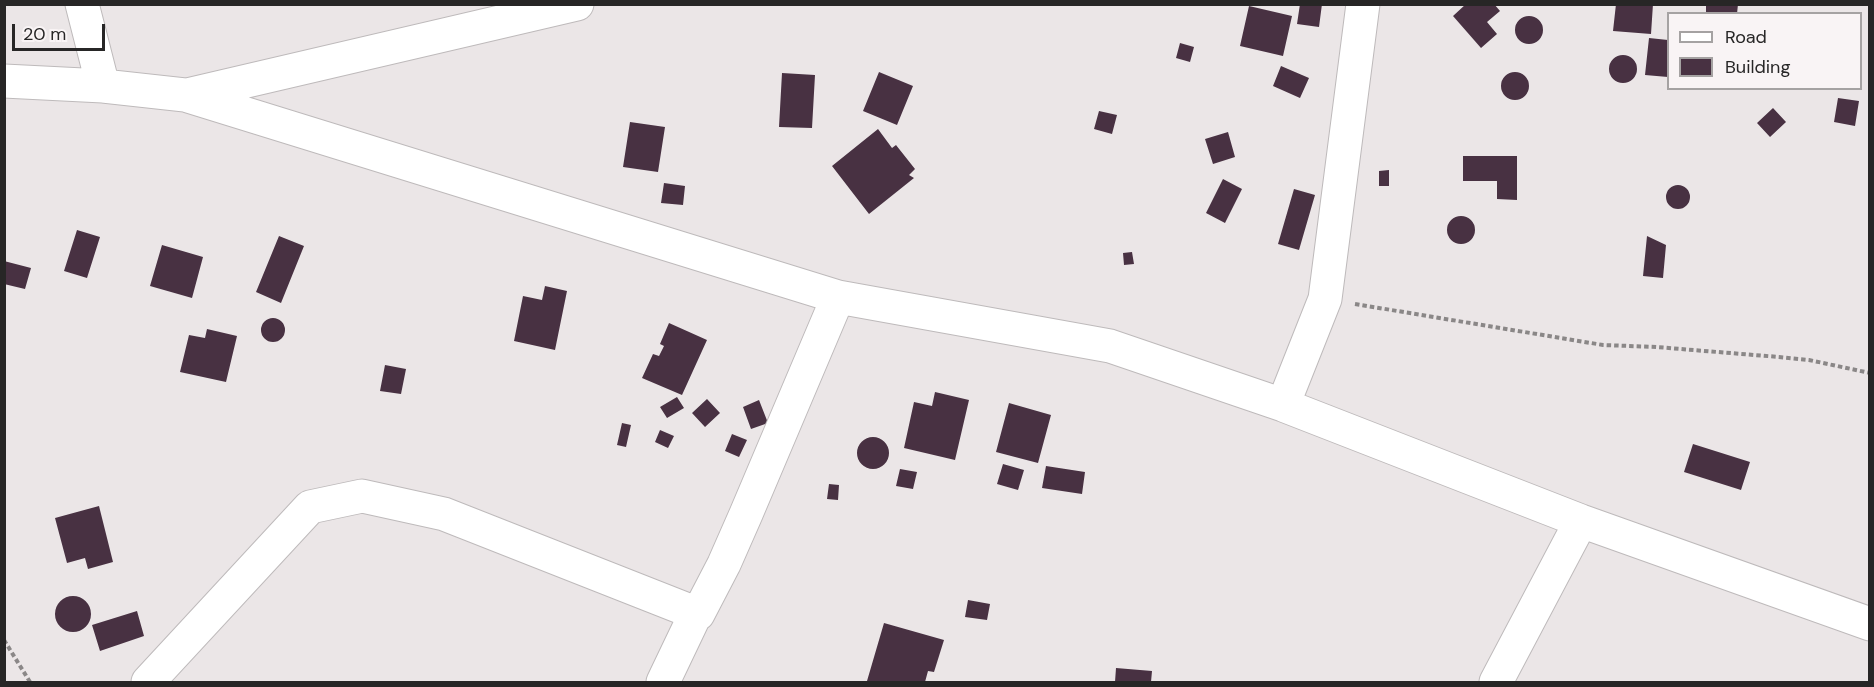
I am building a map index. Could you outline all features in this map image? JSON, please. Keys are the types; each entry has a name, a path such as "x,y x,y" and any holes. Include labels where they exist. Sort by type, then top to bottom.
{"street":[{"path":"82,4 103,86"},
{"path":"185,95 577,4"},
{"path":"1283,405 1325,299 1363,4"},
{"path":"4,81 103,86 185,95 838,297 1110,346 1283,405 1581,521 1869,624"},
{"path":"663,682 696,613 698,614 724,564 838,297"},
{"path":"148,682 310,507 362,496 444,514 696,613"},
{"path":"1496,682 1581,521"}],"path":[{"path":"1325,299 1603,345 1656,347 1809,360 1869,373"},
{"path":"4,640 30,682"}],"building":[{"path":"1300,4 1322,4 1319,27 1297,24"},
{"path":"1466,4 1494,4 1500,11 1487,22 1497,34 1481,48 1453,16"},
{"path":"1616,4 1653,4 1651,34 1613,31"},
{"path":"1706,4 1738,4 1737,12 1706,12"},
{"path":"1249,6 1292,16 1283,56 1240,46"},
{"path":"1529,16 1539,20 1543,30 1539,40 1529,44 1519,40 1515,30 1519,20"},
{"path":"1649,38 1667,40 1667,77 1645,75"},
{"path":"1180,43 1194,47 1190,62 1176,58"},
{"path":"1623,55 1633,59 1637,69 1633,79 1623,83 1613,79 1609,69 1613,59"},
{"path":"1281,66 1309,78 1300,98 1273,86"},
{"path":"879,72 913,86 897,125 863,111"},
{"path":"1515,72 1525,76 1529,86 1525,96 1515,100 1505,96 1501,86 1505,76"},
{"path":"782,73 815,75 812,128 779,127"},
{"path":"1838,98 1859,101 1855,126 1834,122"},
{"path":"1773,108 1786,122 1770,137 1757,123"},
{"path":"1099,111 1117,115 1112,134 1094,129"},
{"path":"630,122 665,127 658,172 623,167"},
{"path":"878,129 892,148 896,145 915,169 909,175 914,178 869,214 832,166"},
{"path":"1228,132 1235,157 1213,164 1205,139"},
{"path":"1463,156 1517,156 1517,200 1497,199 1497,181 1463,181"},
{"path":"1389,170 1389,186 1379,186 1379,171"},
{"path":"1223,179 1242,189 1225,223 1206,213"},
{"path":"664,183 685,186 683,205 661,203"},
{"path":"1678,185 1687,188 1690,197 1687,206 1678,209 1669,206 1666,197 1669,188"},
{"path":"1294,189 1315,195 1299,250 1278,244"},
{"path":"1461,216 1471,220 1475,230 1471,240 1461,244 1451,240 1447,230 1451,220"},
{"path":"77,230 100,237 87,278 64,271"},
{"path":"279,236 304,246 281,303 256,292"},
{"path":"1647,236 1666,245 1663,278 1643,276"},
{"path":"162,245 203,257 192,298 150,286"},
{"path":"1132,252 1134,264 1124,265 1123,253"},
{"path":"4,261 31,268 25,289 4,284"},
{"path":"545,286 567,291 555,350 514,341 523,296 542,300"},
{"path":"273,318 281,322 285,330 281,338 273,342 265,338 261,330 265,322"},
{"path":"669,323 707,340 682,395 642,378 653,354 659,356 664,346 660,344"},
{"path":"207,329 237,336 226,382 180,372 189,335 205,338"},
{"path":"385,365 406,369 401,394 380,391"},
{"path":"935,392 969,400 955,460 904,448 914,402 932,406"},
{"path":"677,397 684,408 667,418 660,407"},
{"path":"707,399 720,413 705,427 692,413"},
{"path":"759,400 768,423 751,429 743,407"},
{"path":"1009,403 1051,415 1038,463 996,452"},
{"path":"622,423 631,425 626,447 617,445"},
{"path":"660,430 674,436 668,448 655,442"},
{"path":"732,434 747,440 739,457 725,451"},
{"path":"873,437 884,442 889,453 884,464 873,469 862,464 857,453 862,442"},
{"path":"1693,444 1750,462 1741,490 1684,472"},
{"path":"1003,464 1024,470 1018,490 997,484"},
{"path":"1046,466 1085,472 1082,494 1042,488"},
{"path":"900,469 917,472 913,489 896,486"},
{"path":"829,484 839,485 838,500 827,499"},
{"path":"99,506 113,562 88,569 85,558 67,563 55,518"},
{"path":"73,596 86,601 91,614 86,627 73,632 60,627 55,614 60,601"},
{"path":"968,600 990,604 987,620 965,617"},
{"path":"137,611 144,636 100,651 92,625"},
{"path":"884,623 944,640 934,672 928,671 925,682 867,681"},
{"path":"1116,668 1152,671 1151,682 1115,682"}]}
